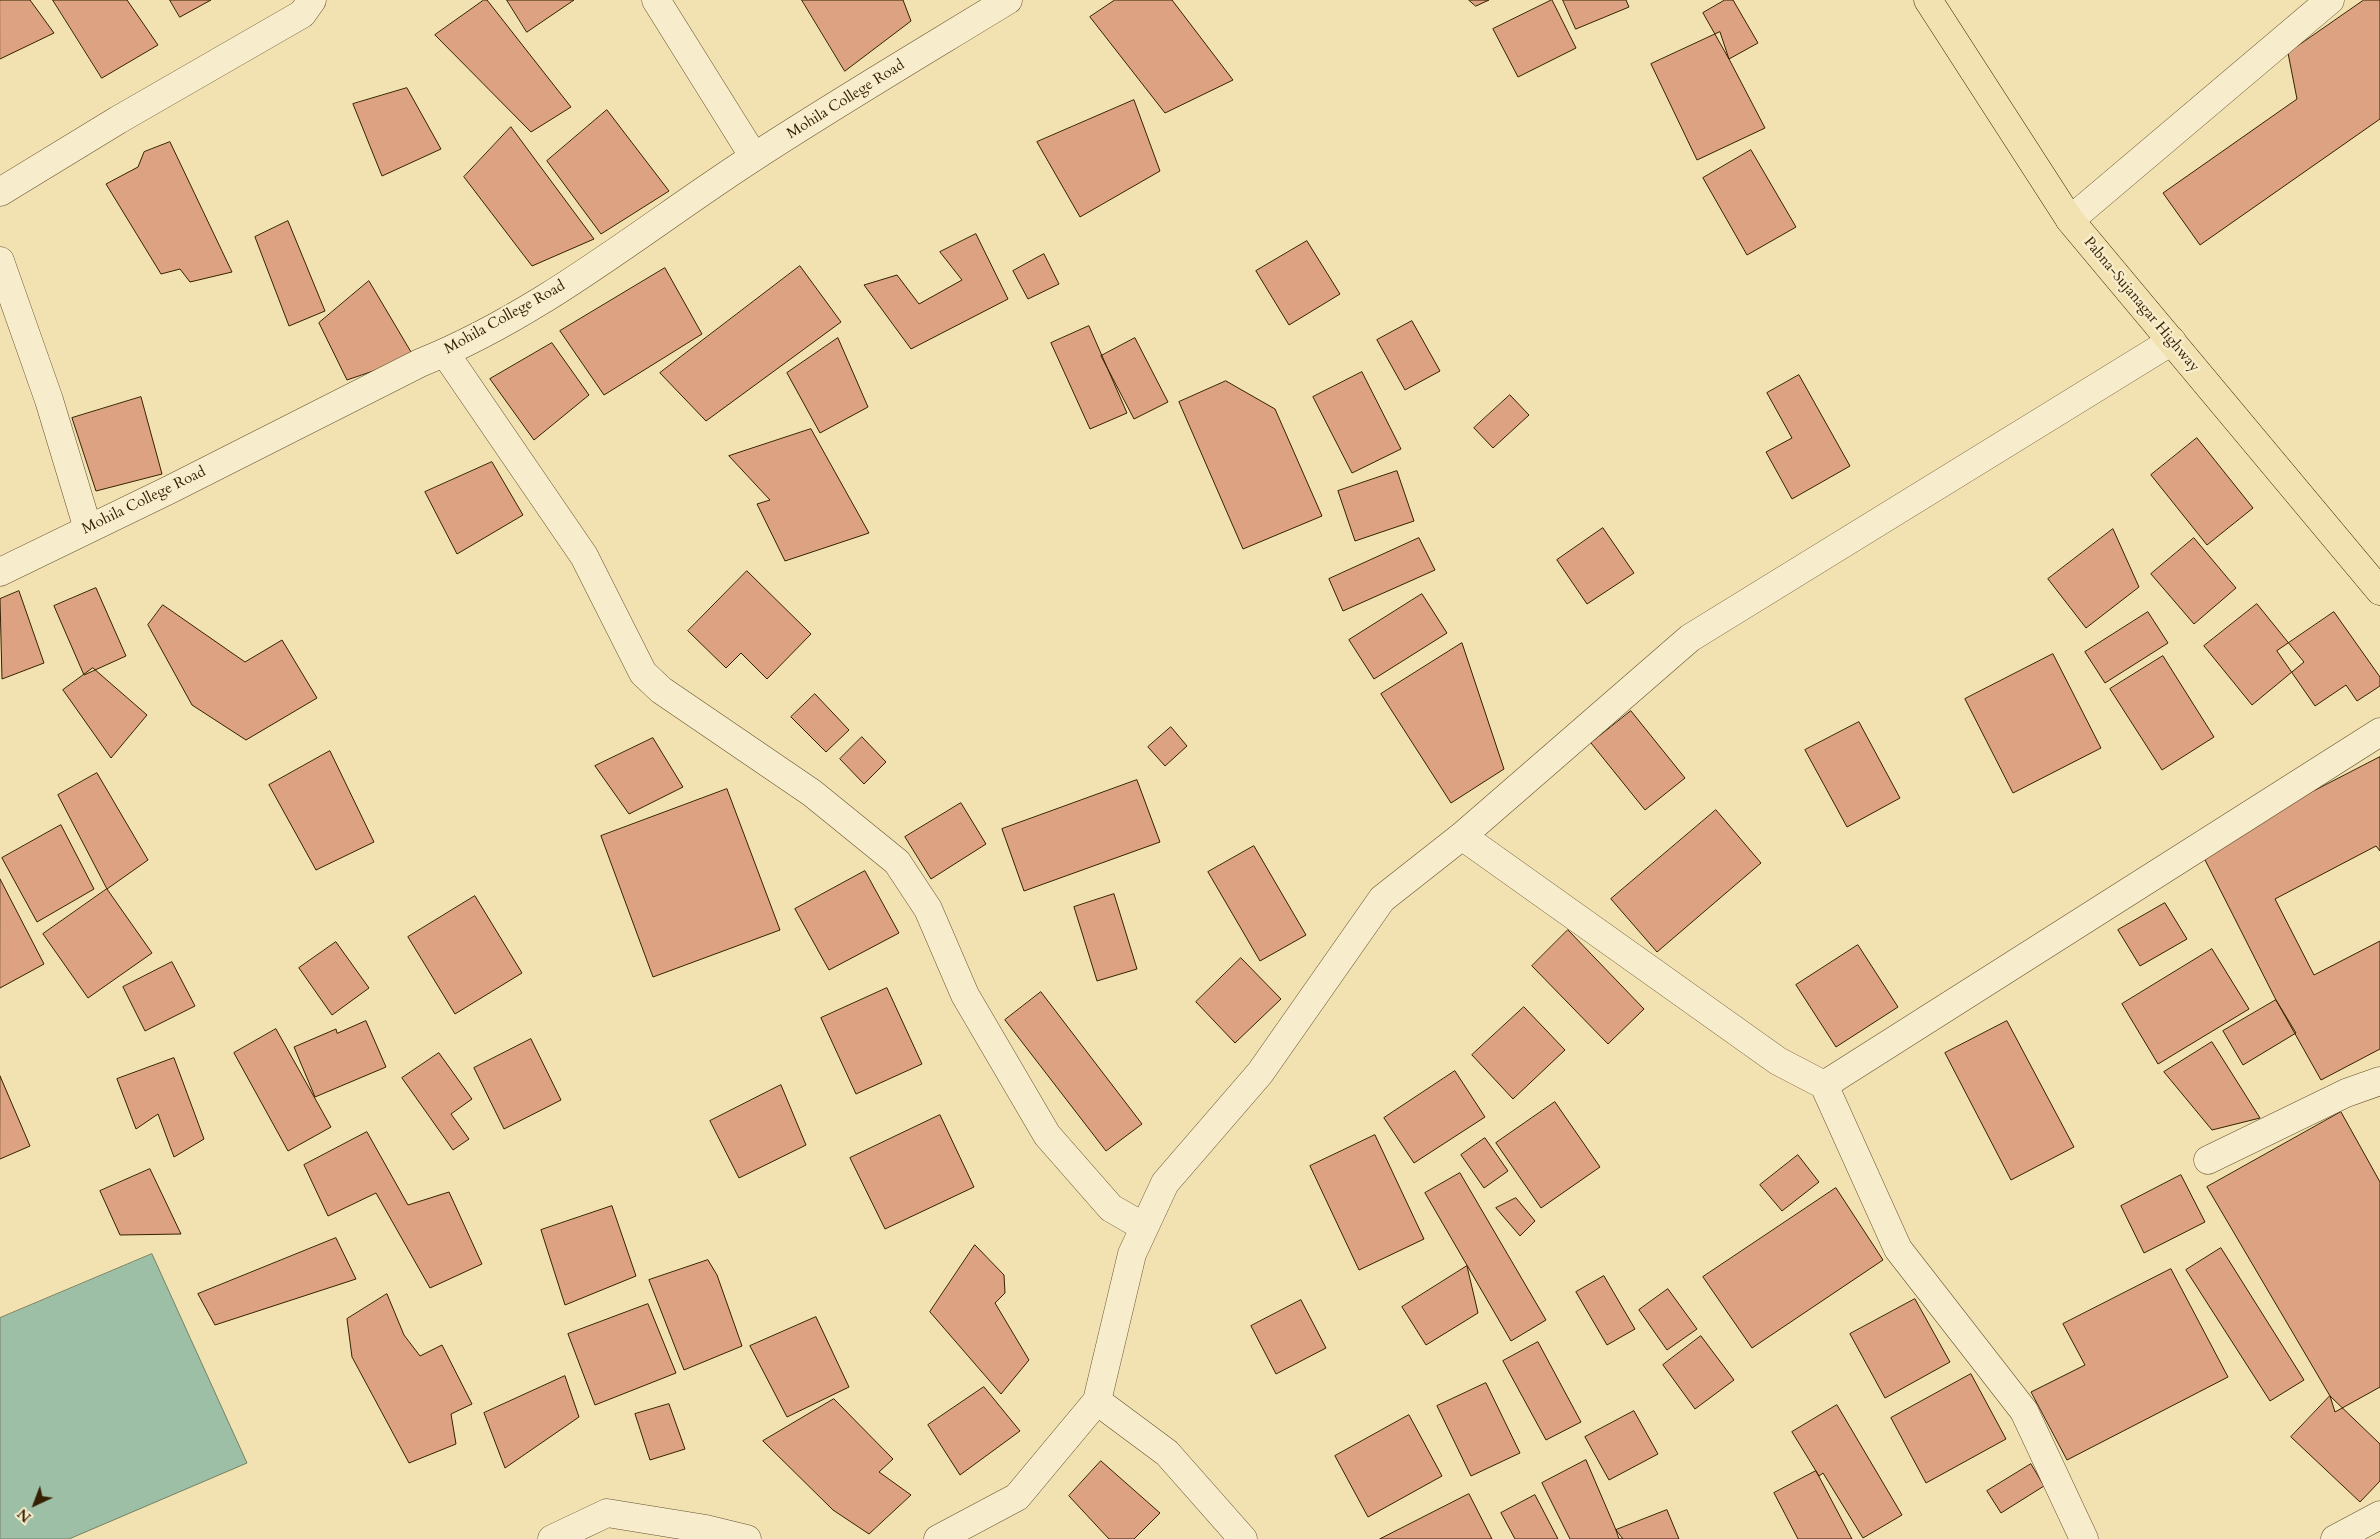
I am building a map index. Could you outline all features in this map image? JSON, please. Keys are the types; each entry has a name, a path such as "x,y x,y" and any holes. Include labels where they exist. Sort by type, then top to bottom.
{"highway":[{"name":"Pabna-Sujanagar Highway","path":"1928,0 2070,220 2380,591"}],"street":[{"path":"0,192 302,14 312,0"},
{"path":"656,0 754,157"},
{"name":"Mohila College Road","path":"0,572 420,363 445,353 545,300 754,157 1008,0"},
{"path":"2070,220 2330,0"},
{"path":"0,261 49,400 88,529"},
{"path":"938,1539 1017,1497 1098,1401 1132,1254 1165,1183 1260,1074 1382,899 1462,836 1690,638 2172,341"},
{"path":"445,353 584,556 643,673 661,690 812,793 896,862 928,909 965,995 1047,1135 1111,1208 1144,1227"},
{"path":"1824,1085 2380,732"},
{"path":"1462,836 1778,1061 1824,1085 1898,1249 2024,1411 2084,1539"},
{"path":"2208,1160 2346,1093 2380,1081"},
{"path":"1098,1401 1167,1453 1243,1539"},
{"path":"552,1539 607,1513 706,1528 747,1539"},
{"path":"2335,1539 2380,1515"}],"shaded area":[{"path":"152,1254 247,1463 69,1539 0,1539 0,1318"}],"building":[{"path":"0,0 30,0 54,33 0,59"},
{"path":"53,0 127,0 158,45 102,78"},
{"path":"170,0 211,0 180,17"},
{"path":"484,0 487,0 571,107 531,132 435,35"},
{"path":"507,0 574,0 527,32"},
{"path":"802,0 903,0 911,21 845,71"},
{"path":"1115,0 1172,0 1233,80 1165,113 1090,17"},
{"path":"1469,0 1489,0 1476,6"},
{"path":"1552,0 1576,48 1518,77 1493,29"},
{"path":"1563,0 1626,0 1629,7 1576,29"},
{"path":"1725,0 1733,0 1758,43 1729,59 1703,13"},
{"path":"2364,0 2380,0 2380,119 2200,245 2163,193 2297,99 2288,53"},
{"path":"1720,32 1729,59 1765,128 1697,160 1651,64"},
{"path":"407,88 441,149 382,176 353,104"},
{"path":"1134,100 1160,171 1080,217 1037,142"},
{"path":"607,110 669,191 601,234 547,161"},
{"path":"511,127 594,239 532,266 464,177"},
{"path":"170,142 232,272 190,282 180,269 161,274 106,184 138,167 144,152"},
{"path":"1751,150 1796,227 1747,255 1703,178"},
{"path":"288,221 325,311 289,326 255,237"},
{"path":"976,234 1008,299 911,349 864,285 897,275 919,304 962,280 940,252"},
{"path":"1307,241 1340,294 1289,325 1256,271"},
{"path":"1044,254 1059,284 1028,299 1013,271"},
{"path":"800,266 841,322 706,421 660,373"},
{"path":"665,268 702,334 604,395 560,331"},
{"path":"369,281 414,357 347,380 319,323"},
{"path":"1412,321 1440,371 1405,390 1377,340"},
{"path":"1089,326 1127,413 1090,429 1051,343"},
{"path":"838,338 868,407 820,433 787,373"},
{"path":"1135,338 1168,402 1134,419 1101,356"},
{"path":"552,343 589,395 534,440 490,379"},
{"path":"1362,372 1401,449 1352,473 1313,397"},
{"path":"1799,375 1850,466 1792,499 1766,452 1792,438 1767,393"},
{"path":"1226,381 1275,409 1322,516 1243,549 1179,402"},
{"path":"1510,395 1529,415 1493,448 1474,428"},
{"path":"141,397 162,474 96,491 72,418"},
{"path":"811,429 869,533 785,561 757,504 770,500 729,456"},
{"path":"2197,438 2253,508 2207,545 2151,475"},
{"path":"492,462 523,515 457,554 425,492"},
{"path":"1397,471 1414,521 1355,541 1338,491"},
{"path":"1603,528 1634,573 1587,604 1557,560"},
{"path":"2113,529 2139,587 2086,628 2048,579"},
{"path":"1419,538 1435,570 1343,611 1329,579"},
{"path":"2194,538 2236,588 2194,624 2151,574"},
{"path":"747,571 811,634 767,679 741,653 726,668 688,631"},
{"path":"96,588 126,656 84,675 54,606"},
{"path":"19,591 44,663 2,679 0,599"},
{"path":"1422,594 1447,633 1374,679 1349,640"},
{"path":"2257,604 2304,662 2252,705 2204,646"},
{"path":"163,605 245,662 282,640 317,698 246,740 192,705 148,625"},
{"path":"2148,612 2168,643 2105,683 2085,652"},
{"path":"2334,612 2380,677 2380,686 2357,701 2346,685 2315,706 2277,651"},
{"path":"1462,643 1504,769 1451,803 1381,694"},
{"path":"2053,654 2101,748 2013,793 1965,699"},
{"path":"2163,656 2214,737 2162,770 2110,689"},
{"path":"93,668 147,715 111,758 63,690"},
{"path":"815,694 849,730 826,752 791,717"},
{"path":"1631,711 1685,778 1645,810 1591,743"},
{"path":"1859,722 1900,798 1847,827 1805,750"},
{"path":"1171,727 1187,746 1165,766 1148,747"},
{"path":"862,737 886,762 864,784 840,759"},
{"path":"653,738 683,787 629,814 595,766"},
{"path":"330,751 374,842 316,870 269,785"},
{"path":"2380,757 2380,851 2376,846 2275,899 2314,975 2380,941 2380,1049 2321,1080 2276,1000 2200,850"},
{"path":"97,773 148,860 107,889 58,795"},
{"path":"1137,780 1160,842 1024,891 1002,829"},
{"path":"727,789 780,930 653,977 601,836"},
{"path":"961,803 986,844 931,879 905,837"},
{"path":"1716,810 1761,863 1657,952 1611,899"},
{"path":"61,825 94,889 37,922 2,858"},
{"path":"1254,846 1306,935 1260,961 1208,872"},
{"path":"865,871 899,933 829,970 795,909"},
{"path":"0,879 44,964 0,988"},
{"path":"107,889 152,953 88,998 43,934"},
{"path":"1114,894 1137,969 1097,981 1074,907"},
{"path":"475,896 522,973 455,1014 408,937"},
{"path":"2165,903 2187,939 2140,966 2118,930"},
{"path":"1568,930 1644,1009 1608,1044 1532,966"},
{"path":"336,942 369,988 332,1015 299,968"},
{"path":"1858,945 1898,1007 1836,1047 1796,985"},
{"path":"2212,949 2249,1009 2158,1064 2122,1004"},
{"path":"1241,958 1281,999 1235,1043 1196,1002"},
{"path":"172,962 195,1006 145,1031 123,987"},
{"path":"887,988 922,1064 856,1094 821,1018"},
{"path":"1041,992 1142,1124 1106,1151 1005,1020"},
{"path":"2276,1000 2296,1033 2243,1065 2223,1031"},
{"path":"1524,1007 1565,1050 1513,1099 1472,1055"},
{"path":"366,1021 386,1067 315,1097 294,1047 336,1029 337,1033"},
{"path":"2007,1021 2074,1147 2011,1180 1945,1053"},
{"path":"276,1029 331,1127 288,1151 234,1053"},
{"path":"531,1039 561,1100 504,1129 474,1068"},
{"path":"2212,1042 2260,1118 2212,1130 2164,1072"},
{"path":"439,1053 472,1099 451,1114 469,1139 453,1150 402,1078"},
{"path":"174,1058 204,1139 174,1157 158,1114 136,1129 117,1079"},
{"path":"1455,1071 1485,1117 1414,1163 1384,1118"},
{"path":"0,1076 30,1146 0,1159"},
{"path":"781,1085 806,1145 739,1178 710,1121"},
{"path":"1555,1102 1600,1167 1541,1208 1496,1143"},
{"path":"2341,1112 2380,1182 2380,1387 2335,1412 2330,1396 2207,1187"},
{"path":"940,1115 974,1187 885,1229 850,1158"},
{"path":"367,1132 408,1205 449,1192 482,1264 430,1288 376,1193 328,1216 304,1165"},
{"path":"1375,1135 1424,1239 1359,1270 1310,1166"},
{"path":"1485,1138 1508,1171 1484,1188 1461,1155"},
{"path":"1798,1155 1819,1182 1782,1211 1760,1185"},
{"path":"150,1169 181,1234 120,1235 100,1191"},
{"path":"1460,1173 1546,1320 1511,1341 1425,1193"},
{"path":"2181,1175 2205,1222 2144,1253 2121,1206"},
{"path":"1836,1188 1883,1260 1752,1348 1703,1277"},
{"path":"1516,1198 1535,1221 1520,1236 1496,1208"},
{"path":"612,1206 636,1276 565,1305 541,1230"},
{"path":"336,1238 356,1279 215,1325 198,1294"},
{"path":"975,1245 1004,1275 1005,1293 995,1303 1029,1360 1001,1394 930,1312"},
{"path":"2221,1248 2304,1380 2270,1401 2186,1270"},
{"path":"708,1260 717,1275 742,1346 684,1370 649,1280"},
{"path":"1467,1266 1478,1313 1426,1345 1402,1307"},
{"path":"2171,1269 2228,1377 2067,1460 2031,1392 2085,1365 2063,1324"},
{"path":"1604,1276 1635,1329 1607,1345 1576,1292"},
{"path":"1668,1289 1697,1329 1667,1350 1639,1310"},
{"path":"387,1294 404,1335 420,1356 442,1345 472,1404 451,1414 456,1444 409,1463 352,1357 347,1319"},
{"path":"1915,1299 1950,1362 1885,1398 1850,1334"},
{"path":"1301,1300 1326,1348 1276,1374 1251,1326"},
{"path":"648,1304 676,1373 595,1405 568,1334"},
{"path":"816,1317 849,1387 787,1417 750,1346"},
{"path":"1701,1336 1734,1380 1695,1409 1663,1365"},
{"path":"1538,1342 1581,1422 1546,1440 1503,1361"},
{"path":"1971,1374 2006,1439 1926,1483 1891,1418"},
{"path":"565,1376 579,1417 505,1468 484,1413"},
{"path":"1486,1383 1520,1453 1471,1476 1437,1406"},
{"path":"984,1387 1020,1431 960,1475 928,1425"},
{"path":"2330,1396 2380,1444 2380,1481 2360,1502 2291,1437"},
{"path":"834,1399 893,1459 879,1472 911,1495 869,1534 833,1510 763,1441"},
{"path":"669,1404 685,1449 650,1460 635,1414"},
{"path":"1837,1405 1902,1515 1863,1538 1823,1473 1819,1476 1792,1432"},
{"path":"1634,1411 1658,1454 1609,1480 1585,1437"},
{"path":"1409,1415 1442,1476 1368,1517 1335,1456"},
{"path":"1586,1460 1616,1530 1623,1539 1570,1539 1542,1483"},
{"path":"1101,1461 1160,1513 1134,1539 1109,1539 1069,1496"},
{"path":"2031,1464 2044,1486 2001,1513 1987,1491"},
{"path":"1816,1471 1852,1539 1798,1539 1774,1493"},
{"path":"1469,1494 1492,1539 1380,1539"},
{"path":"1535,1495 1558,1539 1515,1539 1501,1513"},
{"path":"1667,1510 1679,1539 1619,1539 1616,1530"}]}
